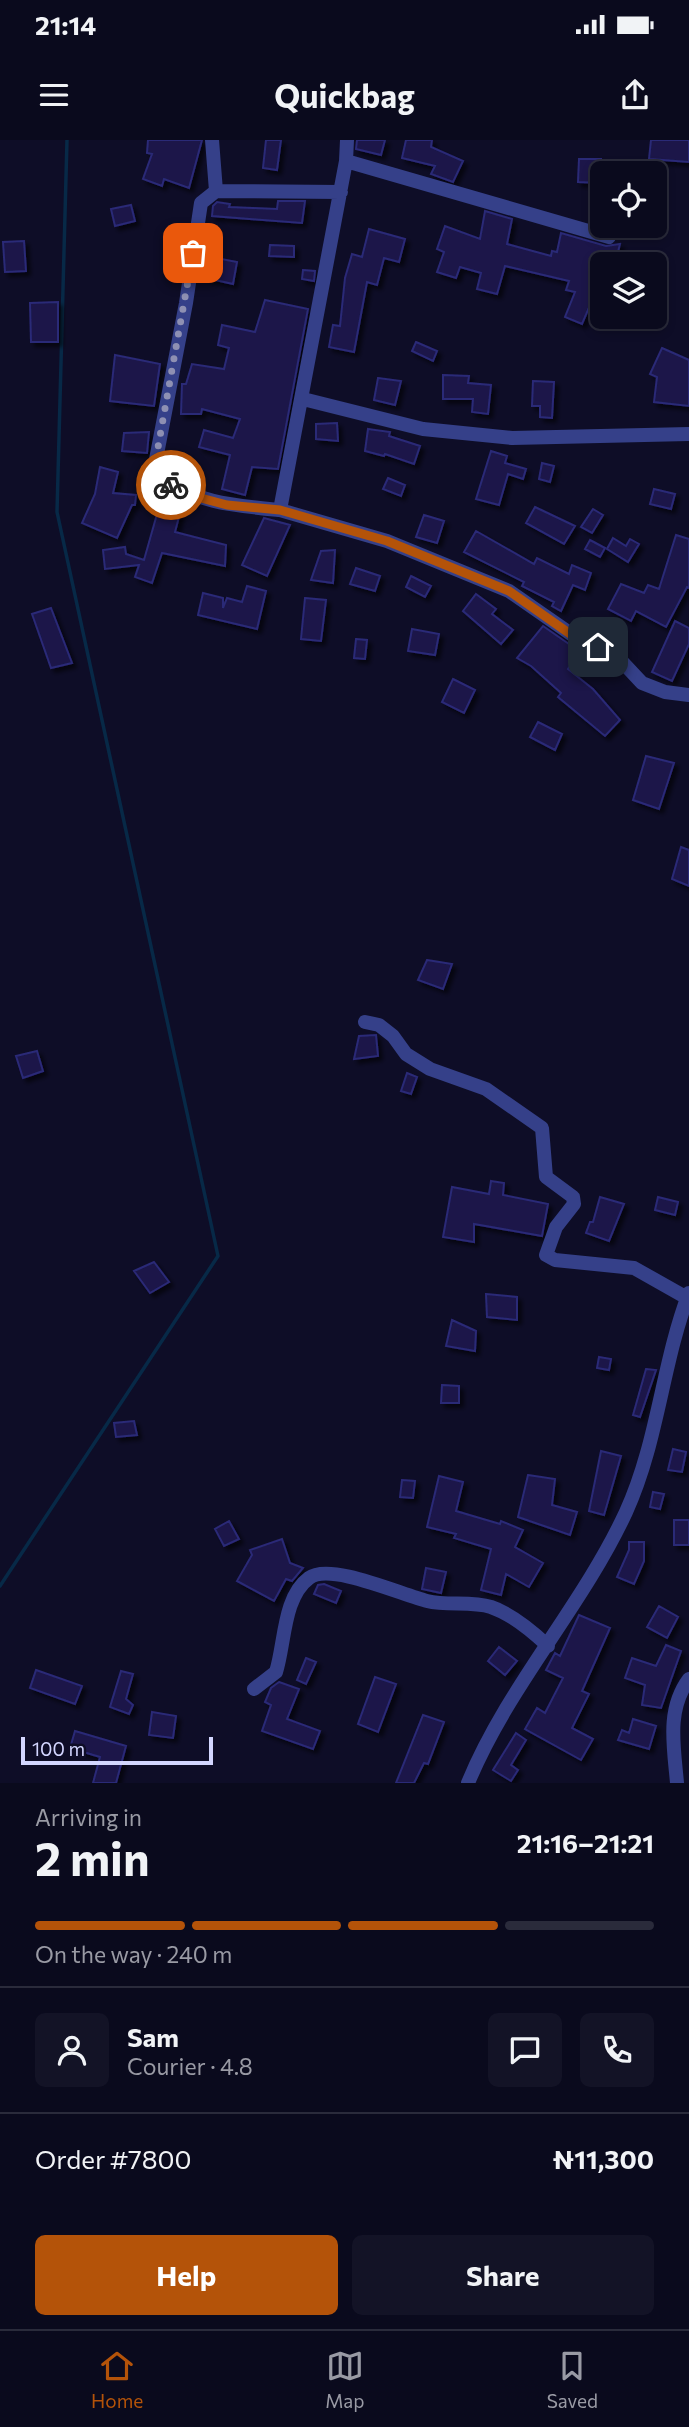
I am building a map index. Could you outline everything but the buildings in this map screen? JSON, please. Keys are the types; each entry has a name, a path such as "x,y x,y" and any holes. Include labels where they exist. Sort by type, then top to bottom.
{"street":[{"path":"212,140 216,191"},
{"path":"280,510 341,192 347,140"},
{"path":"346,161 590,232"},
{"path":"341,192 216,191 201,203 186,303 153,475 186,494 227,505 280,510 387,541 509,591 583,643 612,651 642,683 665,692 689,695"},
{"path":"303,399 423,429 512,438 689,434"},
{"path":"365,1022 379,1025 393,1036 406,1054 430,1069 486,1089 542,1128 546,1177 573,1197 574,1204 556,1227 546,1255 555,1260 634,1268 688,1295 643,1471 601,1563 496,1726 468,1783"},
{"path":"254,1689 276,1672 286,1624 302,1585 310,1576 323,1572 396,1589 426,1601 490,1607 530,1629 548,1646"},
{"path":"677,1783 672,1722 678,1694 689,1679"}],"waterway":[{"path":"0,1586 218,1256 57,512 67,140"}],"way so far":[{"path":"171,485 153,475 193,253"}],"route":[{"path":"171,485 186,494 227,505 280,510 387,541 509,591 583,643 598,647"}]}
